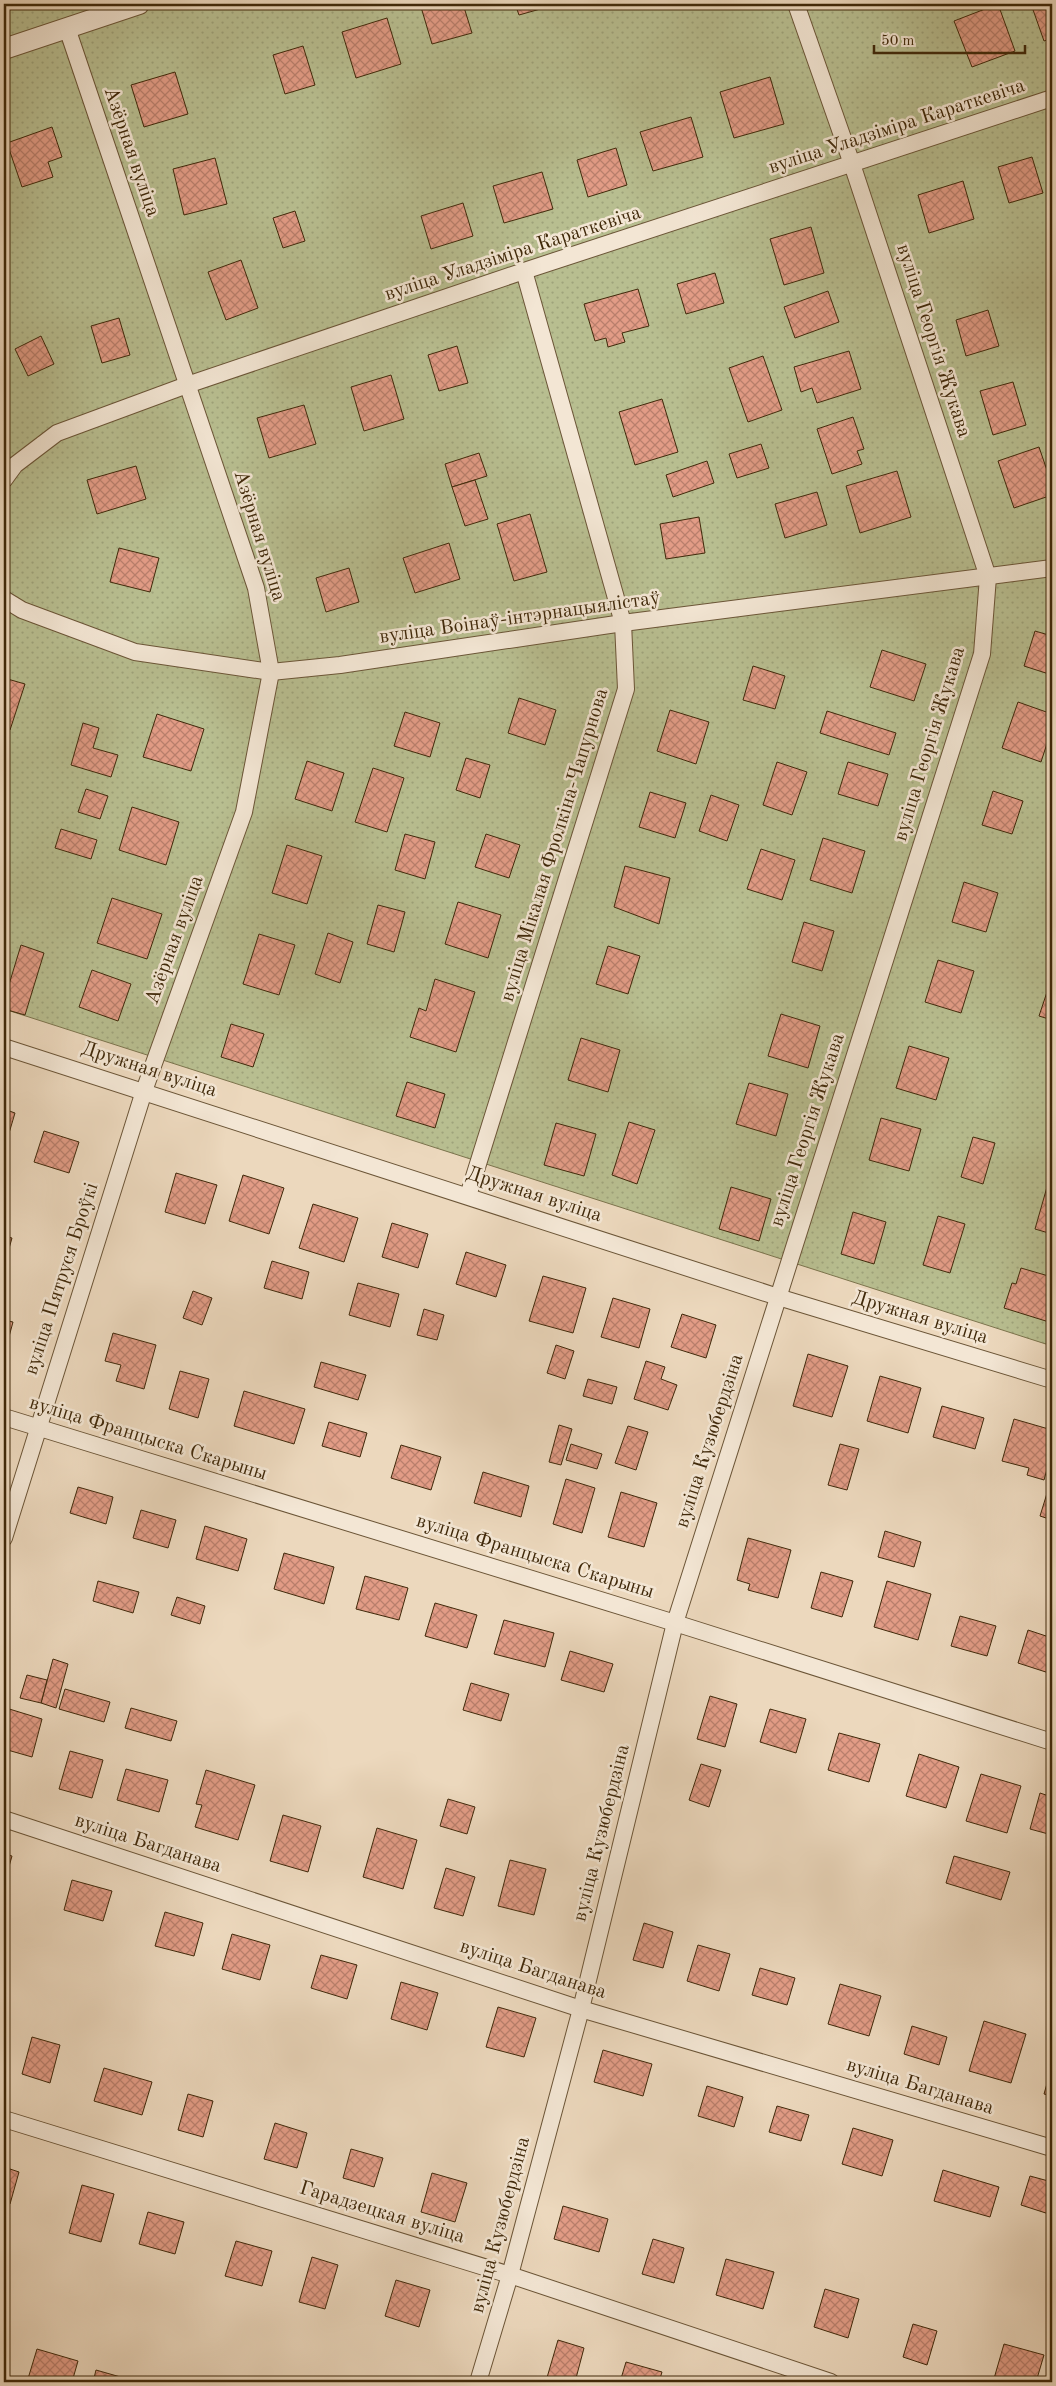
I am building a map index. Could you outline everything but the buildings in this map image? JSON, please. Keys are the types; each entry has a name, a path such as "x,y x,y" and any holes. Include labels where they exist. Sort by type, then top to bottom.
{"street":[{"path":"4,49 139,4"},
{"name":"вуліца Георгія Жукава","path":"778,1297 982,654 988,577 852,164 796,4"},
{"name":"Азёрная вуліца","path":"67,28 256,588 271,672 244,812 144,1091"},
{"name":"вуліца Уладзіміра Караткевіча","path":"4,480 15,465 57,433 187,386 524,271 1052,98"},
{"name":"вуліца Мікалая Фролкіна-Чапурнова","path":"468,1196 626,689 623,623 524,271"},
{"name":"вуліца Воінаў-інтэрнацыялістаў","path":"4,599 22,610 136,652 271,672 340,665 623,623 1052,568"},
{"name":"Дружная вуліца","path":"4,1047 778,1297 1052,1380"},
{"name":"вуліца Пятруся Броўкі","path":"4,1538 37,1427 144,1091"},
{"name":"вуліца Кузюбердзіна","path":"478,2382 510,2275 582,2009 675,1623 778,1297"},
{"name":"вуліца Францыска Скарыны","path":"4,1417 675,1623 1052,1742"},
{"name":"вуліца Багданава","path":"4,1819 582,2009 1052,2148"},
{"name":"Гарадзецкая вуліца","path":"4,2119 510,2275 831,2382"}],"green space":[{"path":"4,4 1052,4 1052,1346 4,1009"}]}
